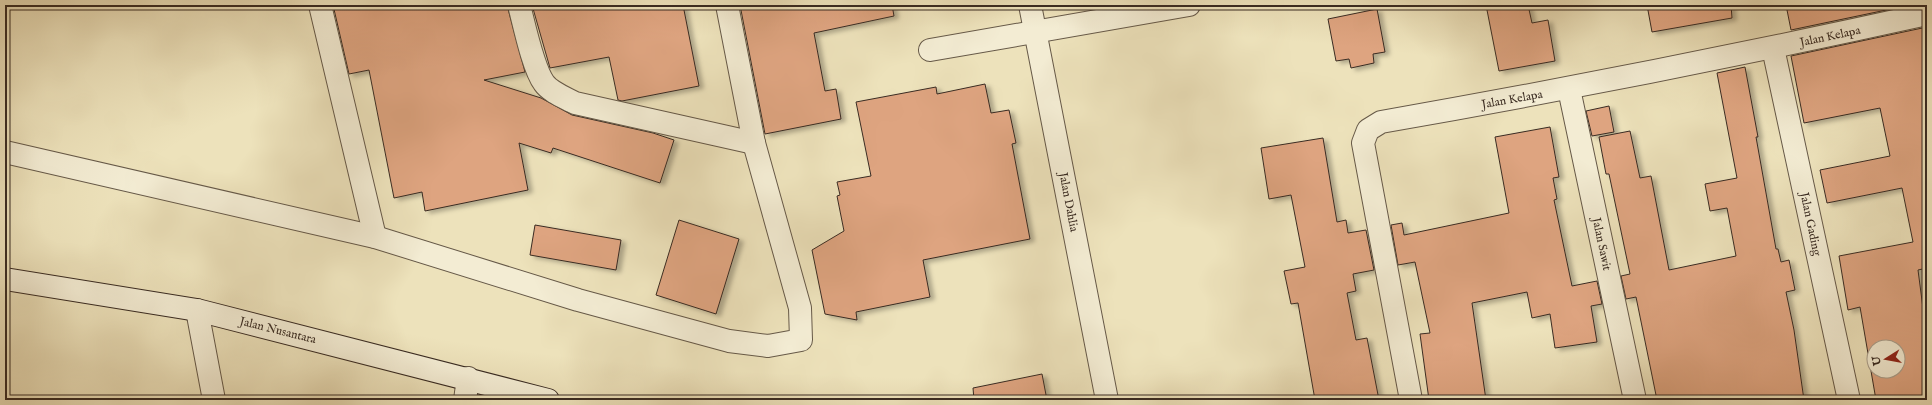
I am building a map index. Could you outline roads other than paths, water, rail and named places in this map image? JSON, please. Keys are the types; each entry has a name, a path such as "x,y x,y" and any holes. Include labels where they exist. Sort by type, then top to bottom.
{"street":[{"path":"320,5 375,236"},
{"path":"520,5 532,55 544,83 575,103 754,143"},
{"path":"5,152 375,236 578,300 729,341 768,346 800,340 800,308 754,143 727,5"},
{"name":"Jalan Dahlia","path":"1030,5 1107,400"},
{"path":"930,50 1035,33 1189,5"},
{"name":"Jalan Kelapa","path":"1411,400 1362,142 1368,130 1382,122 1569,89 1738,53 1773,48 1927,14"},
{"name":"Jalan Gading","path":"1773,48 1849,400"},
{"name":"Jalan Sawit","path":"1569,89 1635,400"},
{"name":"Jalan Nusantara","path":"5,279 197,310 468,378 548,400"},
{"path":"197,310 214,400"},
{"path":"465,400 468,378"}]}
